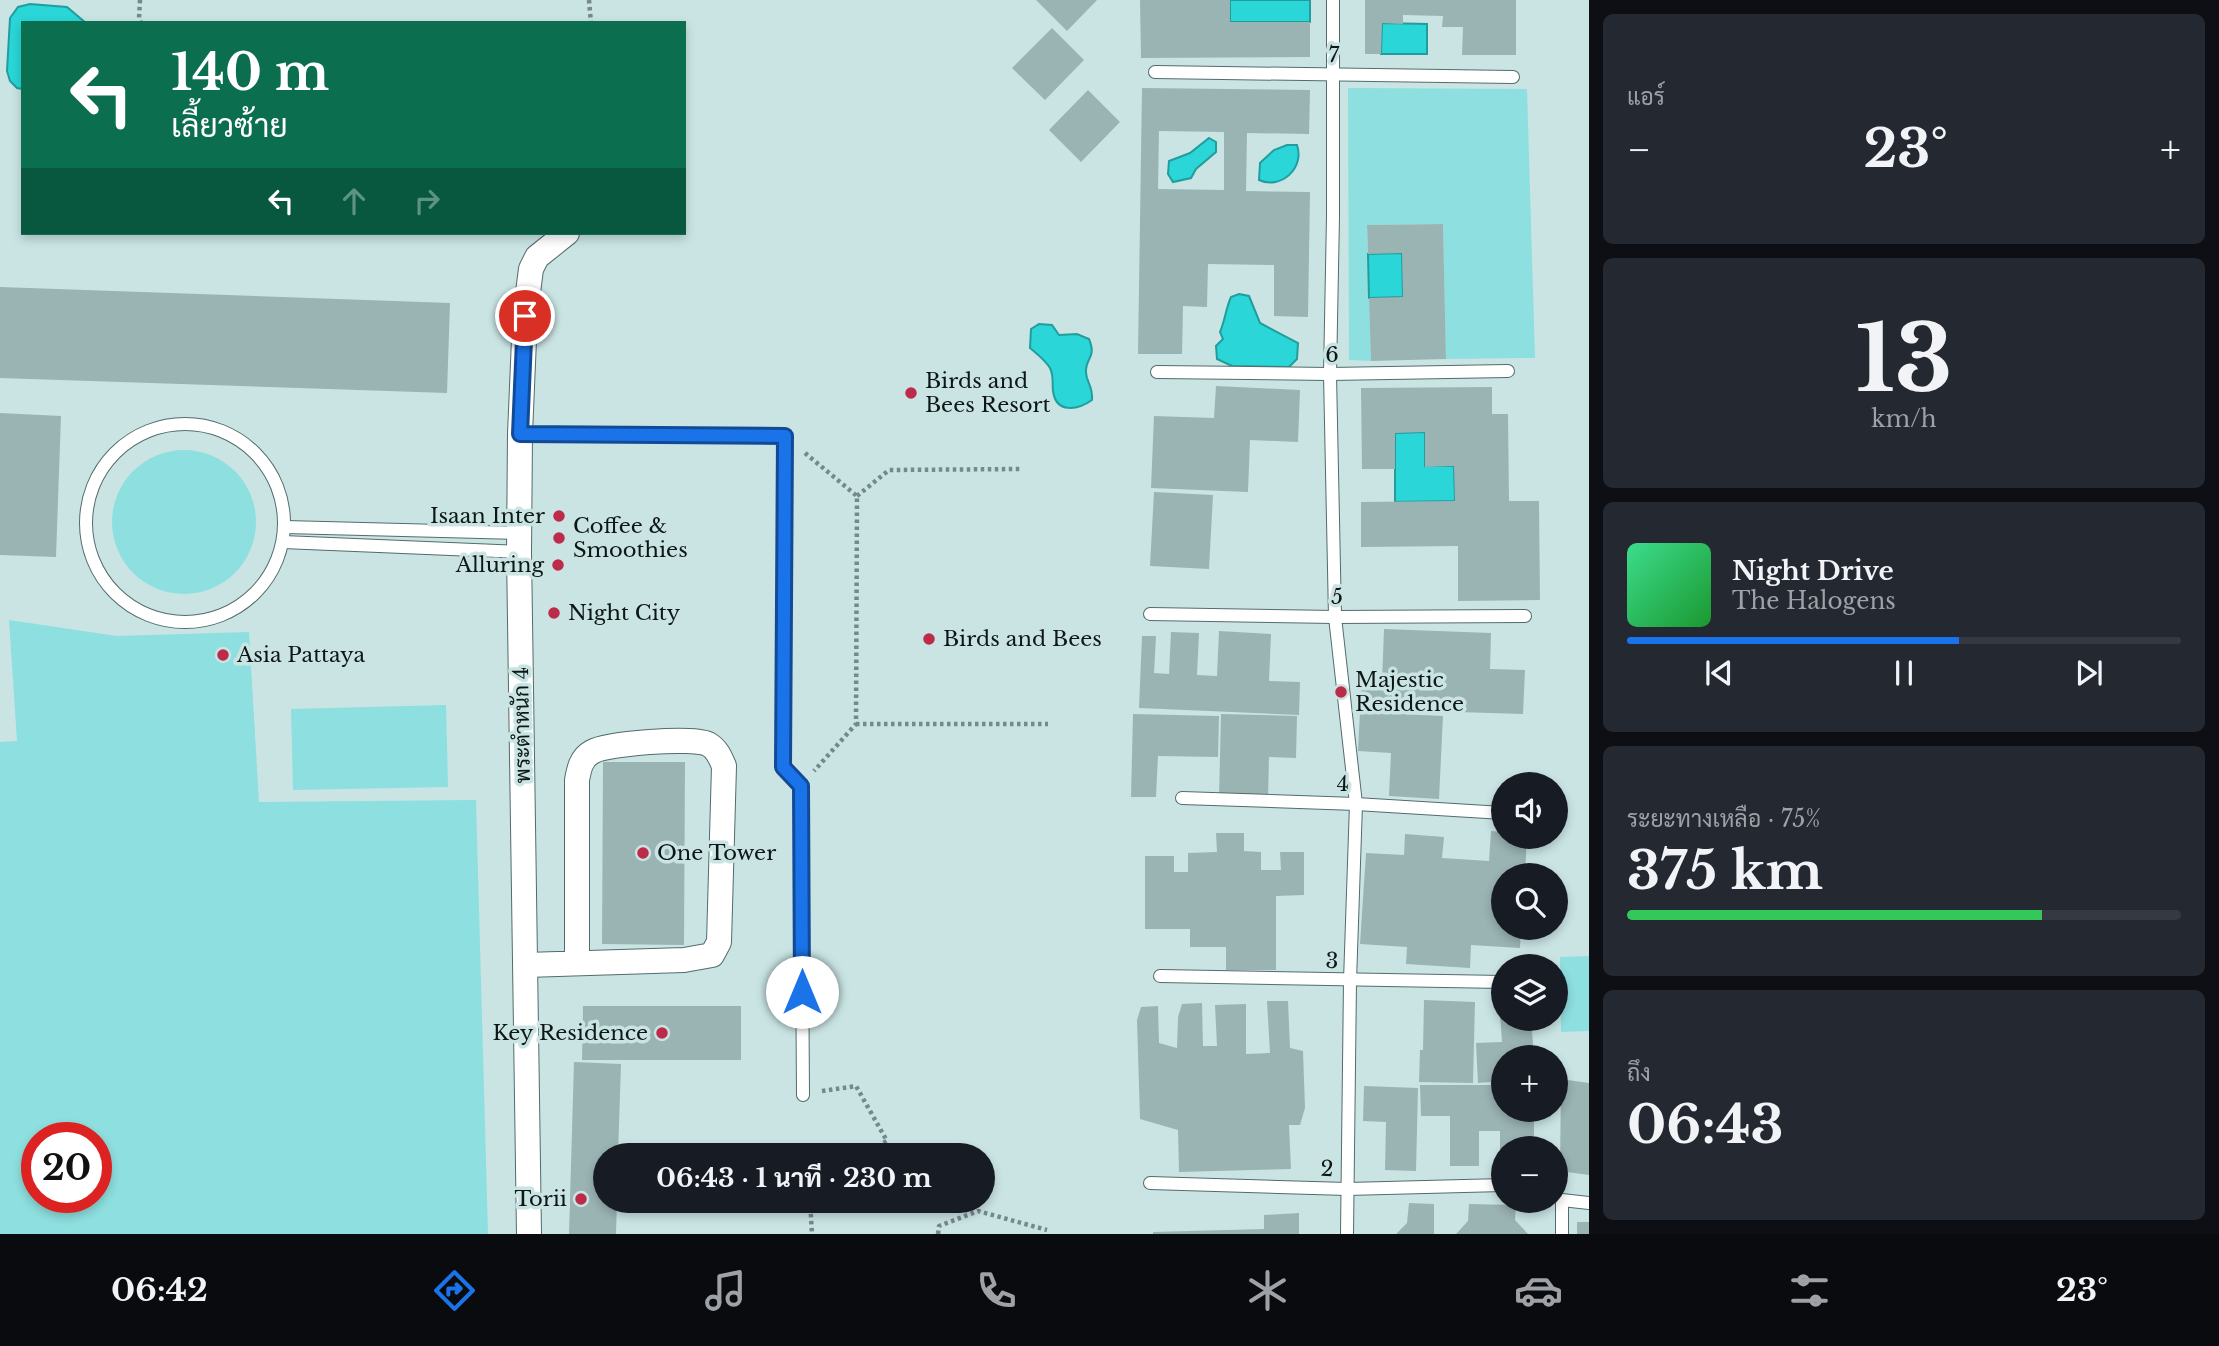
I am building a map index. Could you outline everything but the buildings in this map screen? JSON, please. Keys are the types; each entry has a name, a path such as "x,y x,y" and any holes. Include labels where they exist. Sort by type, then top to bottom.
{"street":[{"name":"พระตำหนัก 4","path":"529,1234 519,542 520,434 525,316 531,269 537,257 564,235"},
{"path":"526,965 697,959 712,955 719,942 723,766 713,747 693,741 620,745 592,752 583,760 577,780 577,963"}],"lane":[{"path":"1333,0 1330,374 1335,617 1356,804 1350,981 1347,1234"},
{"name":"7","path":"1155,72 1513,77"},
{"name":"6","path":"1157,372 1330,374 1508,371"},
{"path":"199,424 228,433 256,453 276,484 285,527 283,542 262,587 230,613 197,624 162,622 120,600 94,567 85,519 93,485 106,463 131,438 164,425 199,424"},
{"path":"520,434 785,436 783,767 801,786 803,1094"},
{"path":"285,527 519,542"},
{"path":"283,542 519,542"},
{"name":"5","path":"1150,614 1525,616"},
{"name":"4","path":"1182,798 1491,812"},
{"name":"3","path":"1160,976 1491,982"},
{"name":"2","path":"1150,1183 1347,1189 1491,1185"},
{"path":"1562,1234 1562,1200 1589,1203"}],"path":[{"path":"140,0 140,21"},
{"path":"589,0 592,21"},
{"path":"785,436 858,496"},
{"path":"801,786 856,724 858,496 889,470 1020,469"},
{"path":"856,724 1048,724"},
{"path":"803,1094 856,1086 887,1141 883,1143"},
{"path":"938,1234 939,1226 978,1211 1047,1230"},
{"path":"811,1213 813,1234"}],"shaded area":[{"path":"1230,0 1310,0 1310,22 1230,22"},
{"path":"30,4 67,7 84,21 21,21 21,89 10,81 7,71 10,18 18,7"},
{"path":"1382,23 1427,24 1427,54 1381,54"},
{"path":"1348,88 1527,89 1535,358 1446,359 1443,224 1367,225 1371,361 1349,360"},
{"path":"1209,138 1216,142 1216,152 1196,169 1191,178 1173,182 1168,174 1169,161 1190,153"},
{"path":"1287,145 1297,145 1298,162 1294,169 1289,175 1275,182 1259,180 1260,163 1274,150"},
{"path":"1402,253 1403,297 1369,298 1368,254"},
{"path":"1239,294 1249,296 1260,323 1298,343 1297,359 1289,367 1232,366 1217,359 1216,346 1223,339 1220,332 1229,301 1231,297"},
{"path":"1039,324 1052,325 1059,335 1077,334 1089,339 1092,350 1086,372 1092,400 1074,408 1058,404 1050,368 1030,348 1031,329"},
{"path":"1425,432 1425,466 1454,466 1455,501 1395,502 1395,433"},
{"path":"184,450 212,455 235,471 251,494 256,522 251,550 235,573 212,589 184,594 156,589 133,573 117,550 112,522 117,494 133,471 156,455"},
{"path":"9,620 117,636 249,632 259,802 476,800 488,1234 0,1234 0,742 17,741"},
{"path":"446,705 448,787 293,790 291,709"},
{"path":"1589,956 1589,1031 1561,1032 1568,1031 1568,957"}],"place":[{"name":"Birds and Bees Resort","path":"911,393"},
{"name":"Isaan Inter","path":"559,516"},
{"name":"Coffee & Smoothies","path":"559,538"},
{"name":"Alluring","path":"558,565"},
{"name":"Night City","path":"554,613"},
{"name":"Birds and Bees","path":"929,639"},
{"name":"Asia Pattaya","path":"223,655"},
{"name":"Majestic Residence","path":"1341,692"},
{"name":"One Tower","path":"643,853"},
{"name":"Key Residence","path":"662,1033"},
{"name":"Torii","path":"581,1199"}],"route":[{"path":"525,316 520,434 785,436 783,767 801,786 802,992"}]}
